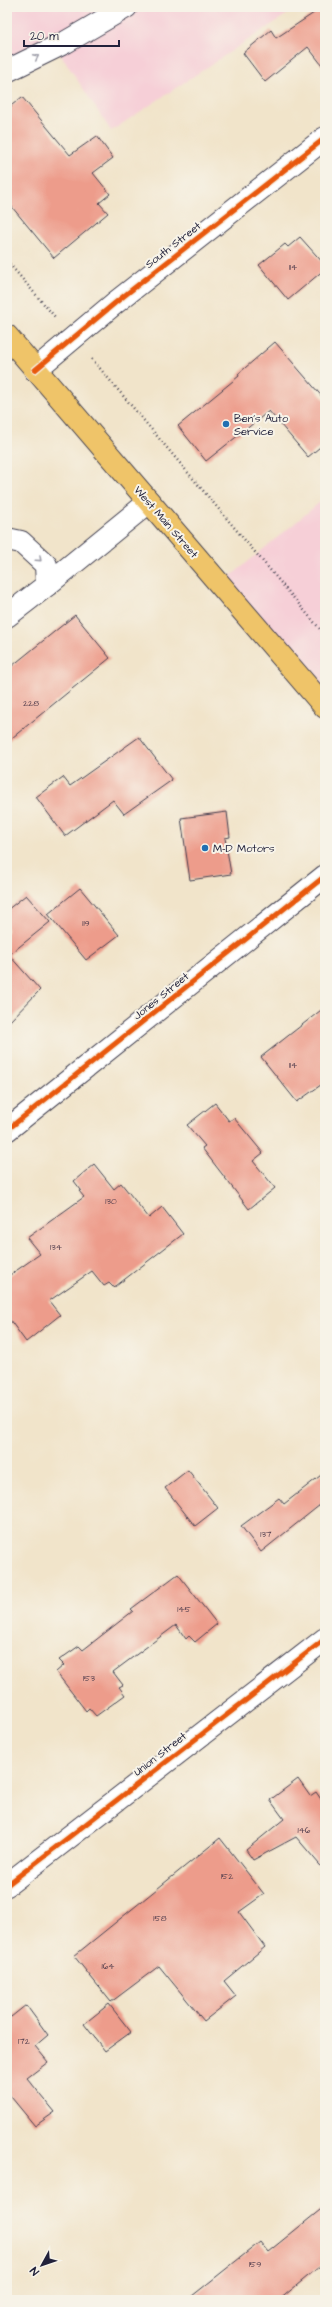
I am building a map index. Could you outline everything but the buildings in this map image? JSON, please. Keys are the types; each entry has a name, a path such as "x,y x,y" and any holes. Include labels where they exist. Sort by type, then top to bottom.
{"main road":[{"name":"West Main Street","path":"7,336 325,707"}],"street":[{"path":"7,71 66,42 126,7"},
{"name":"South Street","path":"35,370 121,298 325,138"},
{"path":"7,616 149,502"},
{"path":"7,539 21,542 46,565 47,585"},
{"name":"Jones Street","path":"7,1130 325,876"},
{"name":"Union Street","path":"7,1885 325,1638"}],"path":[{"path":"7,261 60,322"},
{"path":"91,359 325,635"}],"shaded area":[{"path":"7,7 298,7 111,131 55,46 7,75"},
{"path":"325,498 325,707 220,585"}],"cycle path":[{"path":"35,370 115,303 325,138"},
{"path":"7,1130 325,876"},
{"path":"7,1885 325,1639"}],"place":[{"name":"Ben's Auto Service","path":"226,424"},
{"name":"M-D Motors","path":"205,848"}]}
